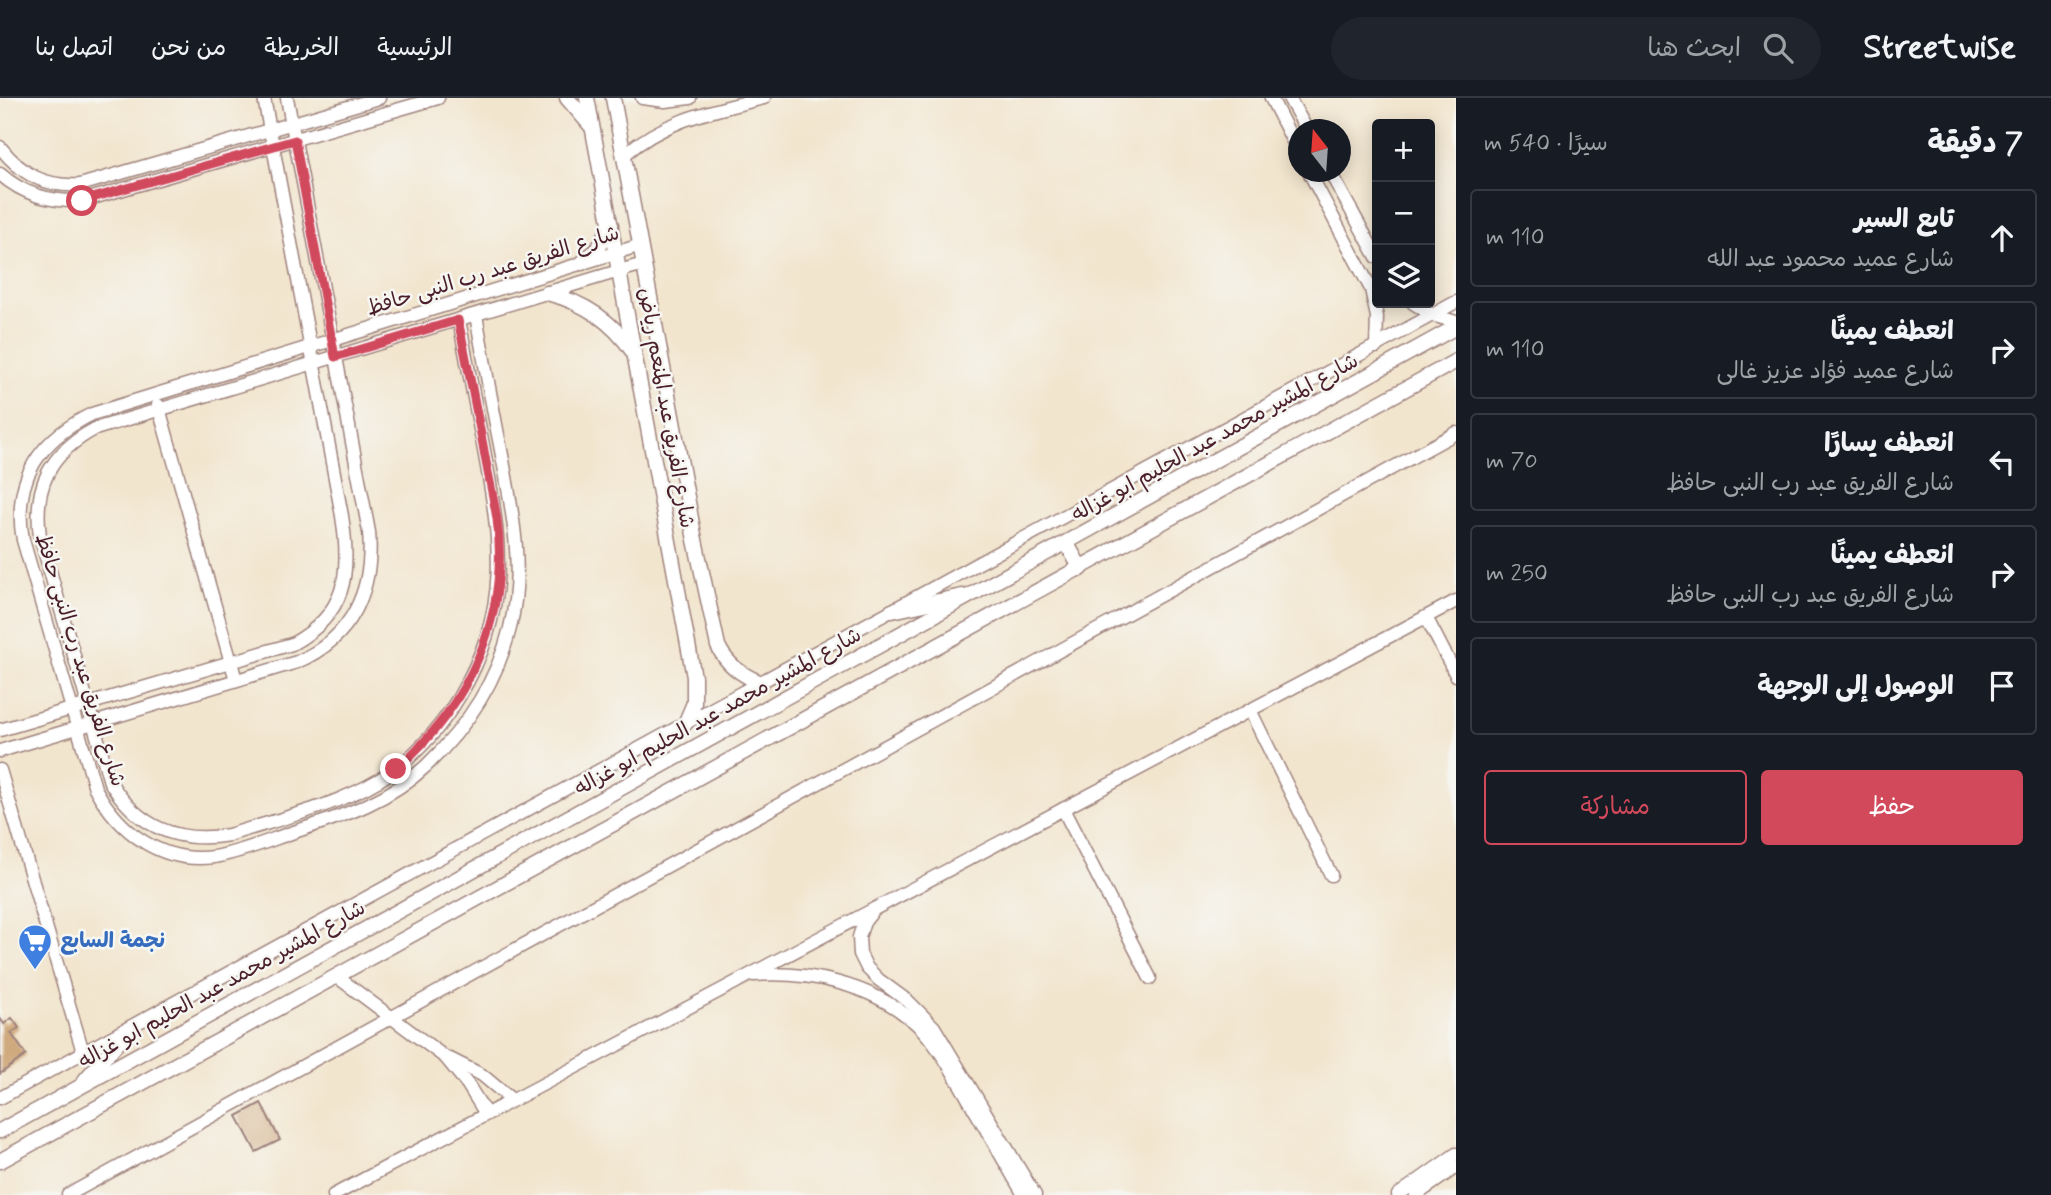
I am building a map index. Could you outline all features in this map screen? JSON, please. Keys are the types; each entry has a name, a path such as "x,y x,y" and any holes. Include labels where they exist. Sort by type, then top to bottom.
{"street":[{"path":"0,730 292,644 312,633 327,617 337,599 347,558 344,527 264,98"},
{"path":"0,751 317,654 344,629 362,597 371,561 369,532 287,98"},
{"path":"0,147 12,163 26,174 43,182 62,186 80,185 379,98"},
{"path":"0,174 25,192 43,198 62,202 82,201 273,147 422,100 438,98"},
{"path":"567,98 593,129"},
{"name":"شارع الفريق عبد المنعم رياض","path":"587,98 695,686 694,703 685,724"},
{"name":"شارع الفريق عبد المنعم رياض","path":"613,98 695,540 719,646 724,658 732,666 761,683"},
{"path":"642,98 664,101 690,98"},
{"path":"624,155 648,137 674,123 764,98"},
{"path":"1270,98 1288,132"},
{"path":"1289,98 1301,119"},
{"path":"1314,182 1371,289 1377,317 1376,347"},
{"path":"1336,182 1372,248"},
{"path":"582,263 598,249 611,225"},
{"name":"شارع الفريق عبد رب النبى حافظ","path":"475,315 514,519 517,582 510,628 500,659 469,717 448,744 406,782 365,807 230,853 196,858 177,856 137,839 105,808 95,788 23,540 20,520 25,480 49,442 69,425 92,414 641,246"},
{"name":"شارع الفريق عبد رب النبى حافظ","path":"458,320 497,519 498,570 491,622 482,652 459,698 434,732 396,769 358,791 229,835 199,838 165,831 148,823 120,798 110,782 40,536 38,502 42,485 48,470 61,453 76,439 95,429 644,264"},
{"path":"547,293 573,301 597,314 618,332 635,355"},
{"path":"0,1098 1456,302"},
{"path":"1420,308 1432,316 1456,322"},
{"name":"شارع المشير محمد عبد الحليم ابو غزاله","path":"0,1131 1456,327"},
{"path":"0,1161 1456,361"},
{"path":"155,395 236,680"},
{"path":"68,1195 1456,433"},
{"path":"670,546 695,540"},
{"path":"1067,544 1081,569"},
{"path":"892,611 977,593"},
{"path":"334,1195 1456,601"},
{"path":"1426,617 1456,675"},
{"path":"1250,710 1331,875"},
{"path":"0,770 83,1052"},
{"path":"1063,809 1150,978"},
{"path":"874,909 864,922 859,937 860,954 867,968 879,981 909,1002 934,1027 1035,1195"},
{"path":"747,975 797,975 846,985 881,1000 912,1020 950,1067 1024,1195"},
{"path":"337,976 446,1058 482,1075 512,1100"},
{"path":"79,1088 130,1028"},
{"path":"446,1058 468,1085 486,1114"},
{"path":"1398,1195 1456,1154"},
{"path":"1416,1195 1456,1167"}],"building":[{"path":"0,1018 4,1024 12,1018 19,1028 11,1033 26,1055 0,1074"},
{"path":"261,1103 280,1140 256,1152 237,1116"}],"place":[{"name":"نجمة السابع","path":"35,971"}],"route":[{"path":"82,201 295,140 335,357 458,320 497,519 499,545 496,596 482,652 469,680 434,732 396,769"}]}
